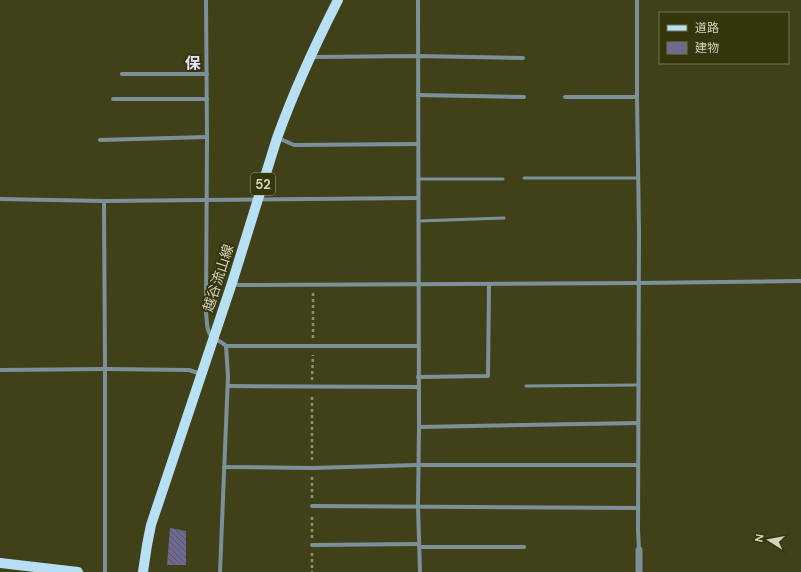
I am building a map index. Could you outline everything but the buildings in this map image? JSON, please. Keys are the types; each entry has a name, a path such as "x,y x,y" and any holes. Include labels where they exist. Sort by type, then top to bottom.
{"main road":[{"name":"越谷流山線","path":"143,572 151,525 232,283 277,138 296,88 338,0"},
{"path":"0,563 78,572"}],"street":[{"path":"206,0 206,312 208,332 213,338 224,343 226,346 418,346"},
{"path":"418,0 418,506 420,572"},
{"path":"637,0 639,572"},
{"path":"310,57 418,56 523,58"},
{"path":"122,74 207,74"},
{"path":"418,96 524,97"},
{"path":"565,97 637,97"},
{"path":"113,99 207,99"},
{"path":"100,140 207,137"},
{"path":"277,138 294,145 418,144"},
{"path":"0,199 206,200 418,198"},
{"path":"104,200 106,572"},
{"path":"232,283 239,285 313,285 801,281"},
{"path":"418,377 488,376 489,284"},
{"path":"220,572 228,386 226,346"},
{"path":"0,370 189,370 202,374"},
{"path":"228,386 419,387"},
{"path":"419,427 638,423"},
{"path":"224,467 312,468 418,465 638,465"},
{"path":"312,506 638,508"},
{"path":"312,545 524,546"}],"lane":[{"path":"524,178 638,178"},
{"path":"418,179 503,179"},
{"path":"418,221 504,218"},
{"path":"526,386 638,385"}],"path":[{"path":"312,572 313,285"}],"district":[{"name":"保","path":"193,63"}]}
